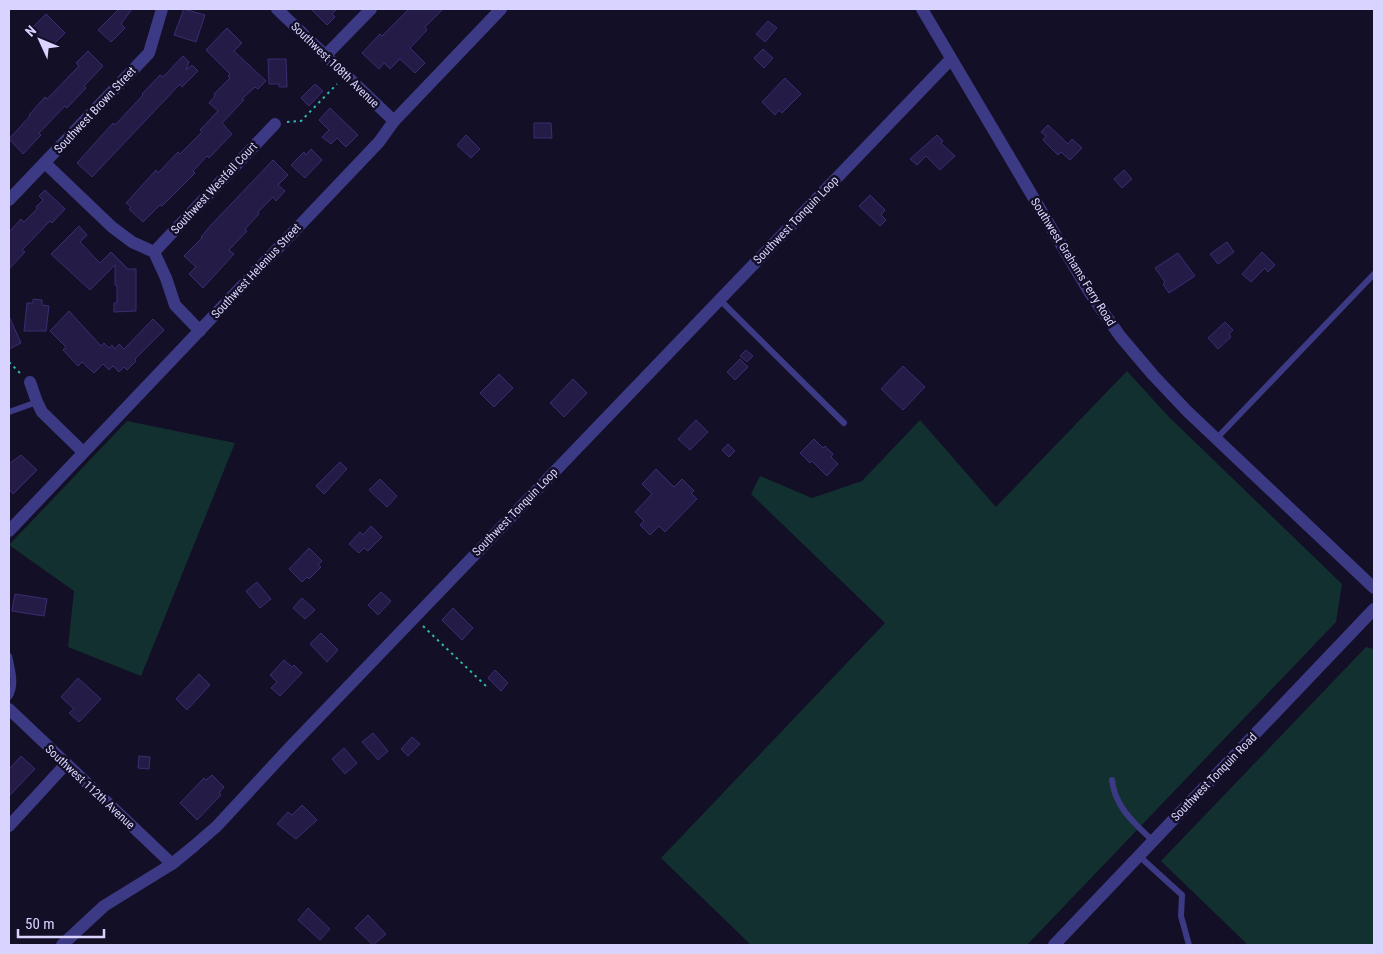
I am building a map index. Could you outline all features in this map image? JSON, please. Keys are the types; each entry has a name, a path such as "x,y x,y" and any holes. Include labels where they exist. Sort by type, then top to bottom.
{"street":[{"name":"Southwest Brown Street","path":"9,200 149,53 162,9"},
{"name":"Southwest 108th Avenue","path":"277,9 394,121"},
{"path":"326,56 371,9"},
{"name":"Southwest Helenius Street","path":"9,531 379,142 394,121 501,9"},
{"name":"Southwest Grahams Ferry Road","path":"922,9 1090,293 1120,336 1153,375 1216,439 1374,588"},
{"name":"Southwest Tonquin Loop","path":"62,945 104,906 172,864 217,826 951,59"},
{"name":"Southwest Westfall Court","path":"154,252 275,124"},
{"path":"45,163 112,227 132,242 154,252 166,278 175,306 200,331"},
{"path":"30,382 42,412 83,452"},
{"name":"Southwest Tonquin Road","path":"1054,945 1374,609"},
{"name":"Southwest 112th Avenue","path":"9,709 172,864"},
{"path":"9,826 66,764"}],"lane":[{"path":"1216,439 1374,274"},
{"path":"720,300 844,423"},
{"path":"9,412 37,402"},
{"path":"9,656 13,676 9,697"},
{"path":"1112,780 1114,794 1130,819 1153,842"},
{"path":"1139,856 1182,895 1181,916 1189,945"}],"path":[{"path":"275,124 301,121 345,75"},
{"path":"9,362 30,382"},
{"path":"414,618 488,686"}],"green space":[{"path":"1127,371 1168,416 1342,584 1336,622 1027,945 751,945 661,858 885,623 751,494 760,476 812,498 862,481 920,420 996,507"},
{"path":"127,421 235,443 141,676 68,647 74,591 9,545"},
{"path":"1366,647 1374,649 1374,945 1248,945 1161,861"}],"building":[{"path":"119,9 132,9 121,24 125,28 111,42 98,30"},
{"path":"184,9 205,15 196,42 174,35"},
{"path":"311,9 337,9 332,14 335,17 327,25"},
{"path":"409,9 443,9 425,27 427,30 410,48 425,63 415,73 400,59 390,69 384,63 379,69 362,53 380,34 382,36"},
{"path":"46,14 65,33 50,48 31,29"},
{"path":"768,21 777,28 765,42 756,34"},
{"path":"227,28 242,43 234,51 266,81 258,89 255,87 242,99 244,100 222,123 232,134 209,158 207,156 193,171 195,173 162,206 160,205 143,222 129,209 131,207 126,203 156,170 158,173 178,152 180,154 202,132 200,130 218,111 209,103 215,96 214,94 230,78 228,76 230,74 206,50"},
{"path":"763,49 773,58 764,68 754,58"},
{"path":"88,51 103,66 67,108 65,106 39,133 41,135 23,154 9,139 45,97 47,99 79,66 76,63"},
{"path":"183,56 189,62 186,70 192,65 198,71 182,87 180,84 92,177 77,163 113,123 115,125 160,75 163,77"},
{"path":"268,59 286,59 287,87 279,87 279,84 269,84"},
{"path":"785,78 801,94 782,113 779,110 775,115 762,102"},
{"path":"315,84 323,91 309,106 301,98"},
{"path":"330,108 358,135 346,147 337,138 331,144 322,137 329,130 319,120"},
{"path":"534,123 551,123 552,138 534,138"},
{"path":"1048,125 1068,144 1072,139 1082,148 1070,160 1061,152 1058,155 1043,140 1046,136 1041,132"},
{"path":"466,135 480,149 471,158 457,145"},
{"path":"937,135 943,141 941,143 955,156 940,170 926,156 917,165 910,159"},
{"path":"311,149 322,160 305,178 291,165 304,152 306,155"},
{"path":"273,160 288,175 278,185 285,191 276,201 273,197 258,212 259,214 245,229 247,231 229,250 234,254 203,288 189,274 196,267 184,256"},
{"path":"1124,170 1132,179 1122,188 1114,179"},
{"path":"45,190 65,209 52,223 50,221 22,250 25,252 9,269 9,232 21,219 24,222 37,209 36,207 43,200 39,196"},
{"path":"870,195 885,210 881,215 886,220 880,226 859,206"},
{"path":"79,226 87,235 80,242 100,263 111,252 128,269 136,269 136,311 114,312 114,303 117,303 115,265 90,290 51,254"},
{"path":"1227,242 1234,252 1218,264 1210,254"},
{"path":"1262,252 1275,265 1268,272 1265,268 1251,282 1242,274"},
{"path":"1178,253 1195,276 1169,293 1163,284 1165,282 1155,268"},
{"path":"33,299 42,300 42,305 49,306 46,331 24,331 27,303 33,303"},
{"path":"69,311 101,346 104,343 109,348 112,345 115,349 119,344 124,349 153,319 164,330 135,359 136,361 127,370 124,367 119,372 113,366 109,370 103,364 94,373 82,362 78,366 63,350 66,347 50,331"},
{"path":"9,316 21,343 9,349"},
{"path":"1225,322 1233,330 1229,334 1231,337 1218,349 1208,338"},
{"path":"746,350 753,356 747,362 740,356"},
{"path":"740,359 748,367 735,380 727,372"},
{"path":"903,366 925,387 903,410 881,389"},
{"path":"499,374 513,388 494,407 480,393"},
{"path":"573,379 587,393 564,417 550,403"},
{"path":"696,420 708,432 690,450 678,439"},
{"path":"814,439 833,454 831,457 838,464 827,476 812,461 810,463 800,453"},
{"path":"728,444 735,451 729,457 722,450"},
{"path":"21,455 37,470 13,494 9,489 9,464"},
{"path":"340,462 347,469 324,494 316,486"},
{"path":"656,469 674,487 682,479 694,491 691,493 697,499 665,532 659,526 650,535 640,525 644,521 635,512 652,494 642,484"},
{"path":"380,479 397,496 387,507 369,490"},
{"path":"371,526 382,537 368,551 364,548 359,553 349,544 360,532 363,535"},
{"path":"309,548 322,561 318,565 321,567 309,579 307,577 302,582 289,569"},
{"path":"257,582 271,599 260,608 246,591"},
{"path":"381,592 391,601 378,615 368,605"},
{"path":"15,594 47,599 44,616 12,611"},
{"path":"302,598 315,610 305,619 293,608"},
{"path":"453,608 473,628 462,640 442,620"},
{"path":"321,633 338,650 327,662 310,644"},
{"path":"284,660 292,667 294,665 302,673 280,696 271,688 277,682 270,675"},
{"path":"495,670 508,683 501,691 488,678"},
{"path":"199,674 210,685 187,710 176,699"},
{"path":"78,678 101,699 79,722 69,713 74,709 61,697"},
{"path":"373,733 388,751 378,760 362,742"},
{"path":"412,737 420,744 408,756 401,749"},
{"path":"344,748 357,763 345,774 332,759"},
{"path":"21,756 35,769 9,796 9,769"},
{"path":"139,756 150,757 149,769 138,768"},
{"path":"212,775 224,787 219,793 221,795 197,820 180,803 204,778 206,780"},
{"path":"302,805 317,820 296,839 277,824 288,812 292,815"},
{"path":"308,908 330,929 320,940 298,920"},
{"path":"368,915 386,934 373,945 355,928"}]}
